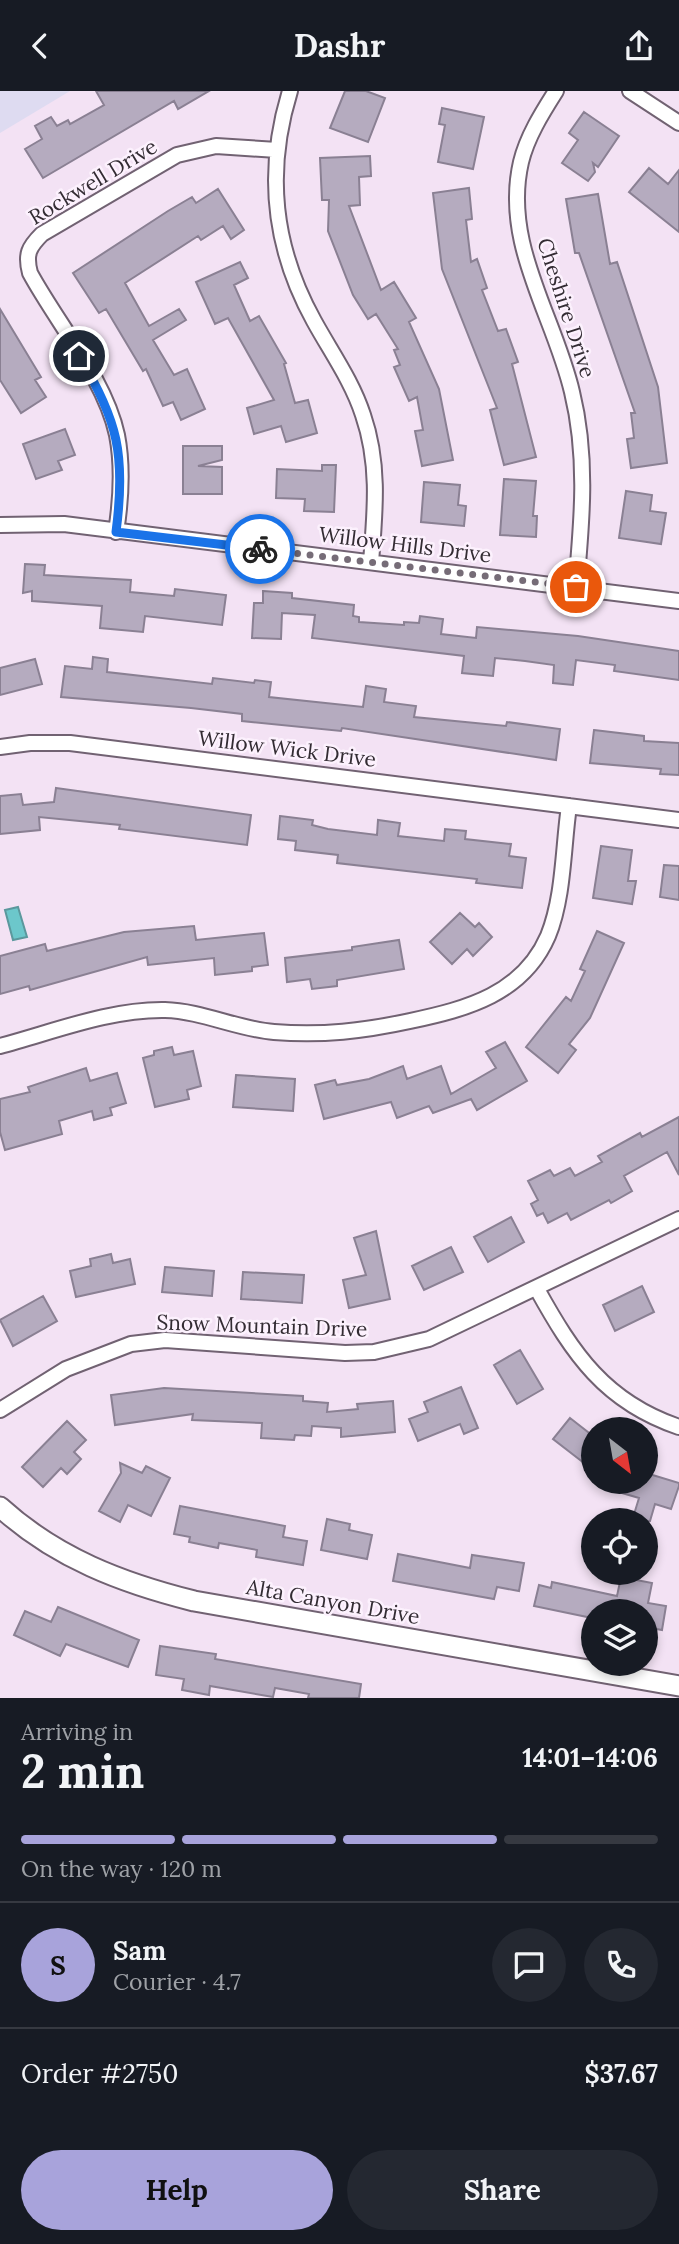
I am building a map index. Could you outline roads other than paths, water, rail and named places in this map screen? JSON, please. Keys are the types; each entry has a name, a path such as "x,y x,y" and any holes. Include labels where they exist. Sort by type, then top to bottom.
{"street":[{"path":"290,91 276,150 275,198 283,248 302,298 350,384 372,446 376,507 371,562"},
{"name":"Cheshire Drive","path":"556,91 537,123 521,161 517,220 522,251 562,354 580,433 583,518 576,587"},
{"path":"630,91 679,123"},
{"name":"Rockwell Drive","path":"116,532 120,466 117,434 107,406 30,273 26,259 30,246 42,234 177,155 216,146 276,150"},
{"name":"Willow Hills Drive","path":"0,525 64,524 679,601"},
{"name":"Willow Wick Drive","path":"0,747 30,743 70,743 679,820"},
{"path":"0,1046 141,1011 168,1010 271,1032 328,1035 362,1031 476,1005 499,993 520,976 548,936 556,905 569,806"},
{"name":"Snow Mountain Drive","path":"0,1410 66,1369 131,1344 165,1340 345,1353 374,1352 429,1339 679,1219"},
{"path":"537,1289 565,1341 591,1372 620,1398 656,1419 679,1427"},
{"name":"Alta Canyon Drive","path":"0,1507 58,1551 101,1574 147,1589 194,1601 679,1686"}],"water":[{"path":"18,907 27,937 13,940 5,910"}]}
